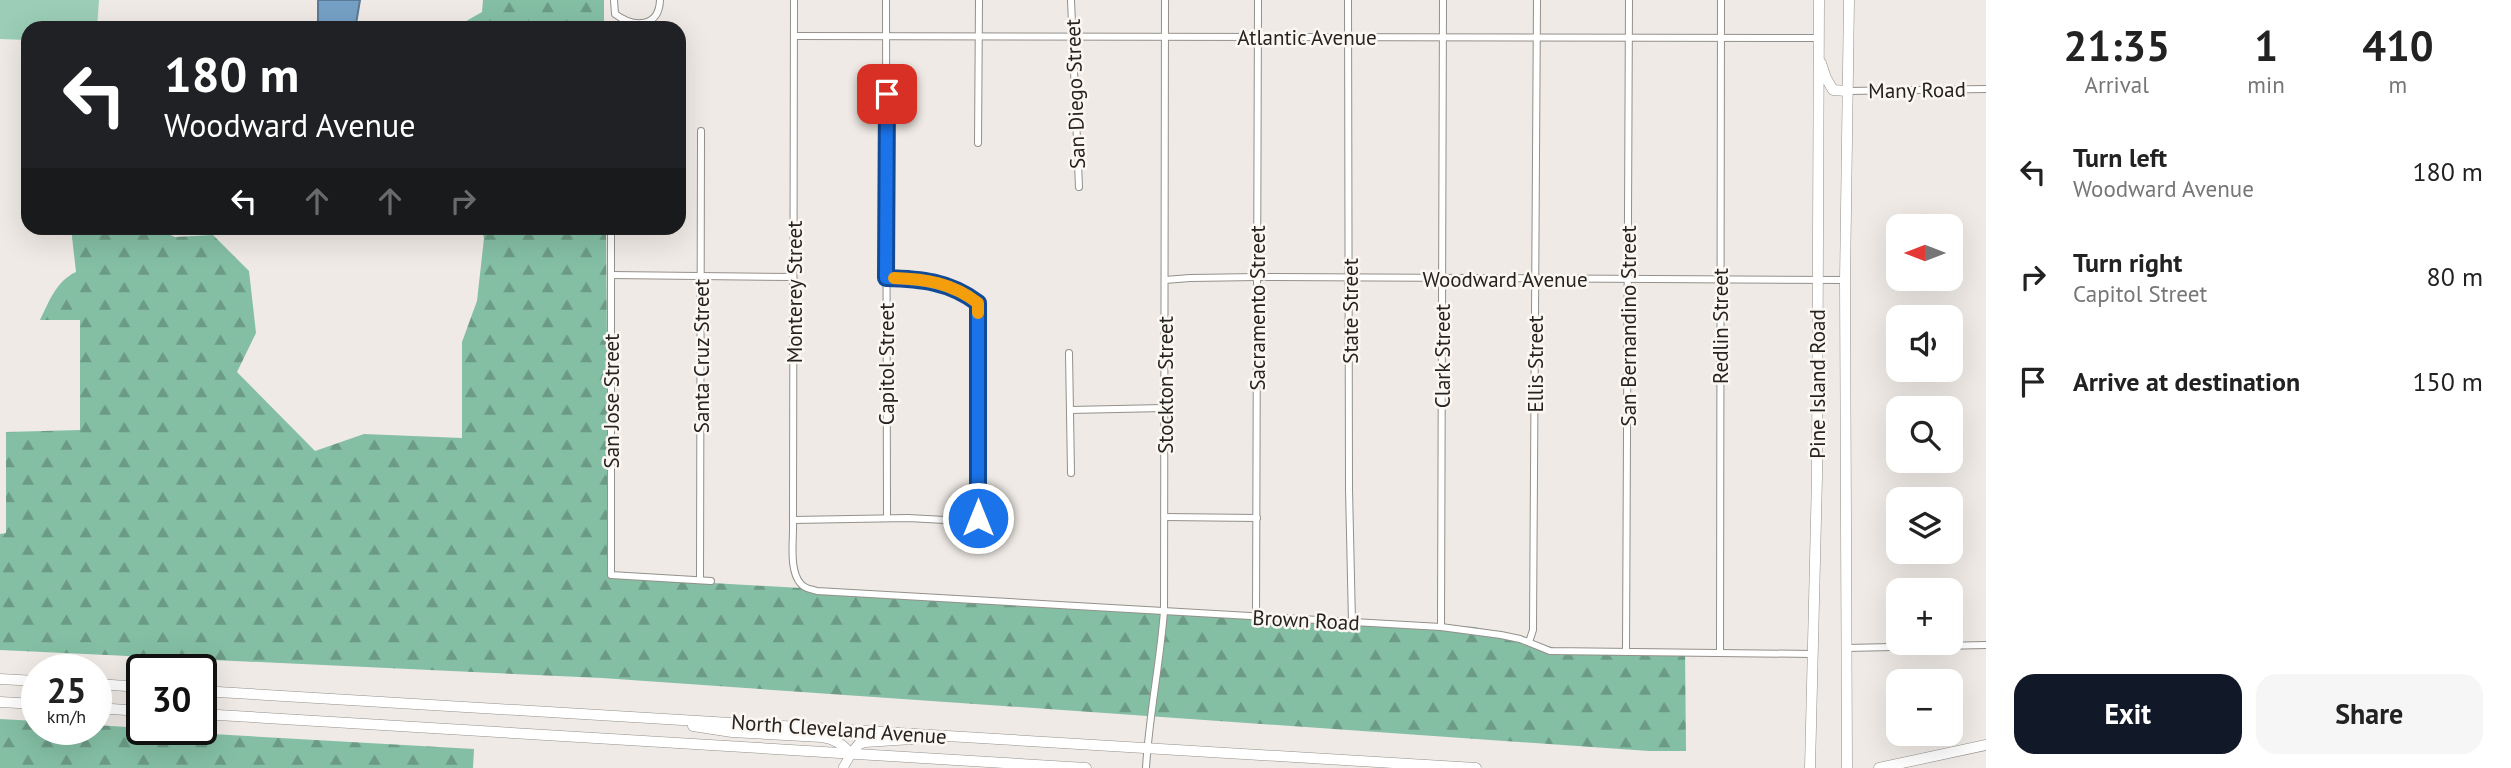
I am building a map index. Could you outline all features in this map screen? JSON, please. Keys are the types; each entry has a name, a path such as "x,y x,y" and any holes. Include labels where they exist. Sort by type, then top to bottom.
{"main road":[{"name":"Pine Island Road","path":"1810,768 1817,477 1819,0"},
{"name":"Pine Island Road","path":"1847,768 1846,280 1849,0"},
{"path":"1819,56 1829,85 1837,92 1847,91"},
{"path":"0,679 21,680"},
{"name":"North Cleveland Avenue","path":"217,692 1476,768"},
{"path":"0,702 21,703"},
{"name":"North Cleveland Avenue","path":"217,715 1086,768"},
{"path":"635,717 732,732 833,739 851,754 855,768"},
{"path":"843,768 859,744 865,742 953,736"},
{"path":"1879,768 1986,745"}],"street":[{"path":"614,0 615,14 623,19 637,21"},
{"path":"649,21 654,20 660,11 660,0"},
{"name":"Monterey Street","path":"794,0 793,520 794,570 799,583"},
{"name":"Capitol Street","path":"886,0 887,518"},
{"path":"978,143 979,0"},
{"name":"San Diego Street","path":"1071,0 1079,187"},
{"name":"Stockton Street","path":"1146,768 1148,725 1159,662 1164,611 1165,0"},
{"name":"Sacramento Street","path":"1256,617 1258,0"},
{"name":"State Street","path":"1348,0 1349,489 1352,622"},
{"name":"Clark Street","path":"1441,627 1443,0"},
{"name":"Ellis Street","path":"1529,642 1533,630 1537,0"},
{"name":"San Bernandino Street","path":"1626,652 1629,0"},
{"name":"Redlin Street","path":"1720,652 1721,0"},
{"name":"Atlantic Avenue","path":"795,36 1819,38"},
{"name":"Many Road","path":"1847,91 1986,89"},
{"name":"Santa Cruz Street","path":"700,580 701,131"},
{"name":"San Jose Street","path":"611,235 611,575 700,580"},
{"path":"611,275 793,276"},
{"name":"Woodward Avenue","path":"1165,280 1257,277 1846,280"},
{"path":"793,520 978,518 978,303 966,293 932,280 886,278"},
{"path":"1069,353 1071,473"},
{"path":"1070,410 1164,408"},
{"path":"1165,517 1256,518"},
{"path":"700,580 710,581"},
{"name":"Brown Road","path":"799,583 817,591 1441,627 1480,631 1529,642 1550,651 1812,654"},
{"path":"1846,648 1986,645"}],"green space":[{"path":"0,0 99,0 98,21 21,21 21,40 0,39"},
{"path":"483,0 604,0 604,21 466,21 482,12"},
{"path":"72,235 213,235 249,271 256,333 237,372 315,451 364,434 462,438 462,342 477,301 483,235 606,235 609,577 1475,627 1563,650 1685,649 1686,751 1649,751 602,678 217,660 217,654 126,656 0,650 0,534 6,533 6,432 80,430 80,320 40,320 58,286 76,272"},
{"path":"0,719 21,720 21,745 112,745 112,726 126,727 126,745 217,745 217,734 474,749 473,768 0,768"}],"water":[{"path":"318,0 360,0 356,21 318,21"}],"slow traffic":[{"path":"894,278 932,280 950,286 966,293 978,303 978,313"}],"route":[{"path":"887,94 886,278 932,280 966,293 978,303 978,518"}]}
